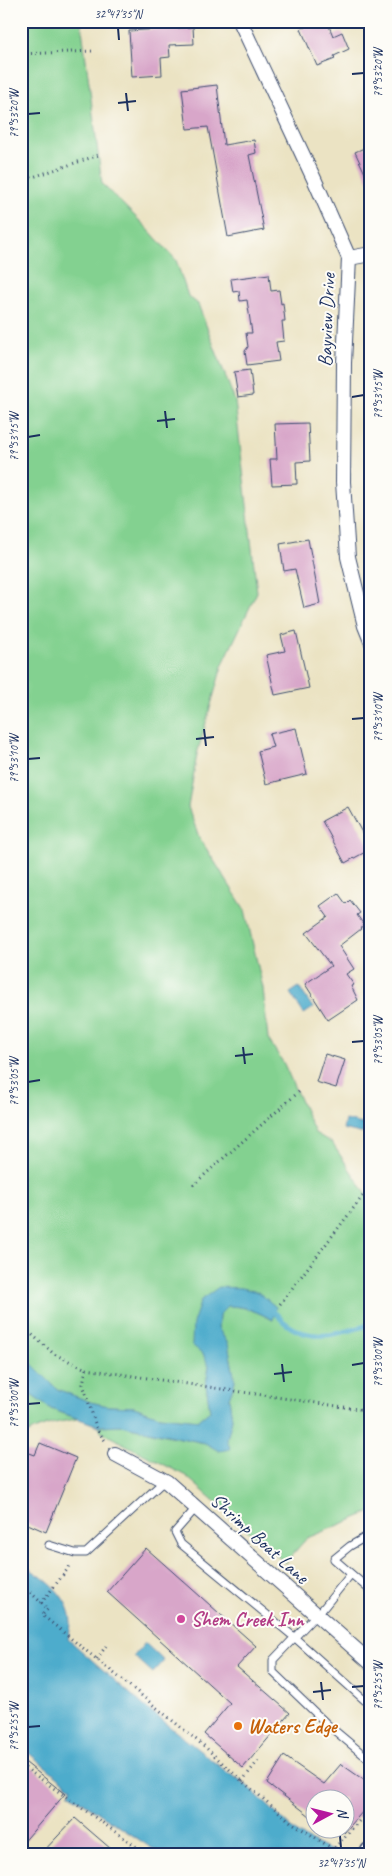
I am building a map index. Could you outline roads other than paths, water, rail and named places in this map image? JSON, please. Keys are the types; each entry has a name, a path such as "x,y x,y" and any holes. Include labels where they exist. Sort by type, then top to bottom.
{"street":[{"name":"Bayview Drive","path":"240,21 349,258 344,363 343,482 348,557 365,626 371,640"},
{"path":"349,258 371,254"},
{"name":"Shrimp Boat Lane","path":"114,1454 164,1480 371,1663"}],"lane":[{"path":"50,1545 75,1553 86,1553 164,1480"},
{"path":"196,1508 175,1532 181,1544 294,1637 371,1706"},
{"path":"371,1534 350,1546 334,1559 371,1591"},
{"path":"352,1574 273,1660 273,1672 328,1725 371,1761"}],"water":[{"path":"299,987 313,1008 304,1014 290,993"},
{"path":"345,1120 367,1125 367,1133 343,1129"},
{"path":"219,1287 241,1288 258,1292 276,1307 273,1320 251,1310 234,1306 228,1306 219,1315 218,1328 228,1344 235,1381 229,1398 232,1419 227,1439 230,1449 219,1451 205,1443 121,1425 99,1426 51,1409 21,1388 21,1344 24,1356 57,1389 90,1402 108,1406 134,1407 159,1416 199,1420 210,1411 206,1384 209,1366 203,1354 192,1345 193,1323 201,1300"},
{"path":"21,1564 47,1581 61,1595 70,1613 71,1625 68,1639 151,1712 228,1773 242,1781 298,1834 329,1850 362,1855 162,1855 69,1793 72,1788 21,1747"},
{"path":"145,1643 164,1661 153,1673 134,1656"}],"waterway":[{"path":"270,1309 294,1329 314,1335 336,1334 368,1325 371,1327"}],"place":[{"name":"Shem Creek Inn","path":"181,1619"},
{"name":"Waters Edge","path":"238,1726"}]}
